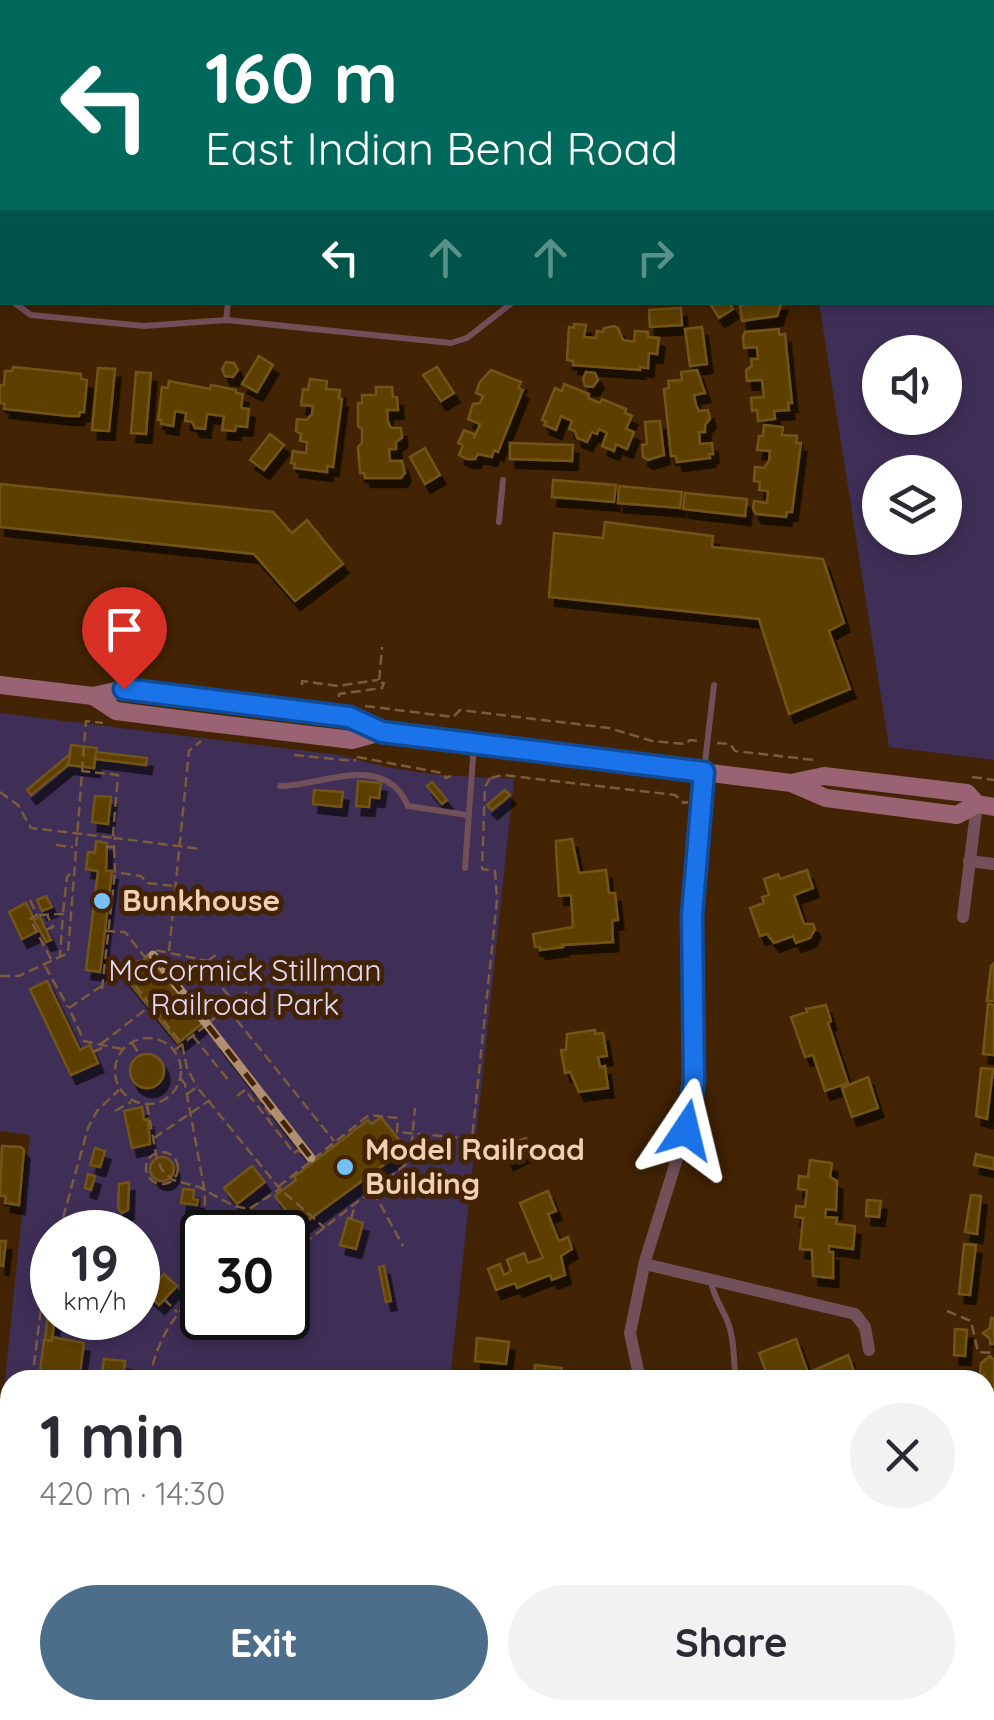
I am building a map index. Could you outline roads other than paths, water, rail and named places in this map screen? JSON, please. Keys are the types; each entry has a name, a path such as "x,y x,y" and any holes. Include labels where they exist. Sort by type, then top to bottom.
{"main road":[{"path":"0,685 93,696 116,711 352,740 382,732 791,783 826,798 957,815 985,806"}],"street":[{"path":"638,1370 630,1333 645,1264 686,1130 694,1082 692,915 704,772"},
{"path":"962,917 969,861 985,806"},
{"path":"969,861 994,864"},
{"path":"645,1264 855,1314 865,1327 869,1350"}],"lane":[{"path":"18,305 31,314 144,326 226,320 451,343 467,338 509,305"},
{"path":"226,320 228,305"},
{"path":"499,522 503,480"},
{"path":"704,772 714,685"},
{"path":"465,868 474,744"},
{"path":"280,786 303,786 318,778 384,777 401,790 408,806 466,815"},
{"path":"710,1279 731,1334 735,1370"}],"railway":[{"path":"153,955 311,1158"}],"place":[{"name":"Bunkhouse","path":"102,901"},
{"name":"Model Railroad Building","path":"345,1167"}],"park label":[{"name":"McCormick Stillman Railroad Park","path":"245,988"}]}
